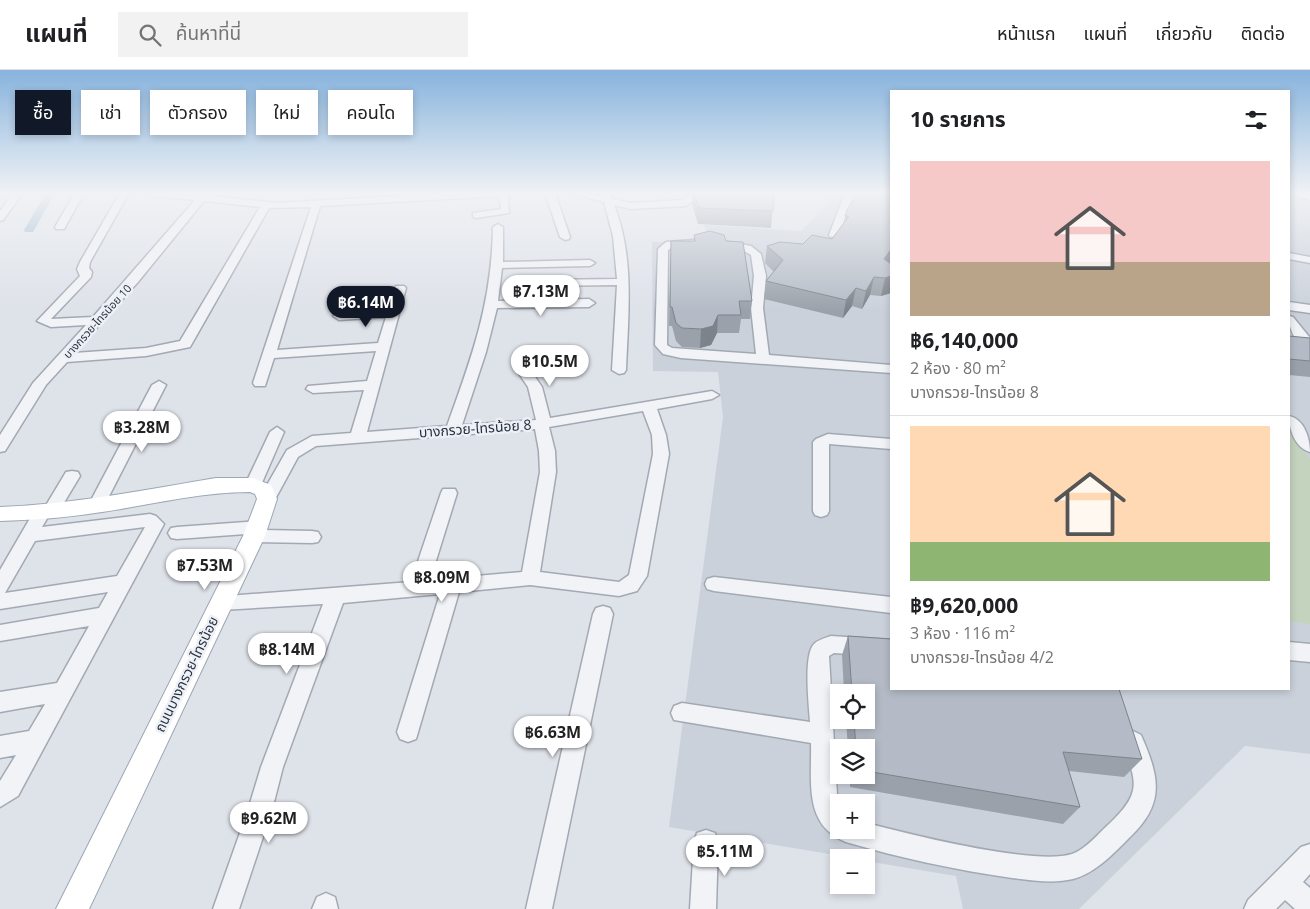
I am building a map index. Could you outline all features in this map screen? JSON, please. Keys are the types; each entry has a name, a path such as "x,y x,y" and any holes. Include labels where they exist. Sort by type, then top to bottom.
{"main road":[{"path":"0,514 46,512 96,506 216,485 260,492"},
{"name":"ถนนบางกรวย-ไทรน้อย","path":"72,909 256,532 260,492"}],"street":[{"path":"97,321 51,323 44,321 85,277 86,272 83,269 85,262 102,232"},
{"name":"บางกรวย-ไทรน้อย 10","path":"0,447 32,394 173,232"},
{"path":"64,358 130,354 176,348 185,344 255,232"},
{"path":"260,383 308,232"},
{"path":"453,429 483,340 492,305 498,265 498,232"},
{"path":"563,232 565,237"},
{"path":"616,232 620,247 622,282 619,370"},
{"path":"834,236 835,232"},
{"path":"763,357 756,308 760,276 756,254 747,248 709,243 670,244 663,249 661,347 671,353 763,357 890,369"},
{"path":"1290,250 1310,253"},
{"path":"1290,256 1310,260"},
{"path":"498,265 590,263"},
{"path":"542,283 622,282"},
{"path":"358,436 400,288"},
{"path":"492,305 589,303"},
{"path":"1290,306 1310,309"},
{"path":"339,316 392,313"},
{"path":"1290,321 1310,346"},
{"path":"269,354 382,347"},
{"path":"522,368 535,387 547,452 548,472 530,578"},
{"path":"96,506 159,385"},
{"path":"313,389 371,385"},
{"name":"บางกรวย-ไทรน้อย 8","path":"260,492 292,454 312,442 358,436 453,429 486,429 542,423 712,396"},
{"path":"221,602 336,596 530,578 619,590 633,584 638,576 661,454 659,435 648,406"},
{"path":"1290,421 1310,448"},
{"path":"260,492 277,432"},
{"path":"821,511 820,444 822,440 890,444"},
{"path":"0,587 29,535 72,476"},
{"path":"418,587 449,493"},
{"path":"0,795 10,788 155,524 154,521 150,520 29,535"},
{"path":"178,533 256,532 312,537"},
{"path":"0,601 122,583"},
{"path":"714,584 890,605"},
{"path":"408,732 452,586"},
{"path":"226,909 260,810 272,767 336,596"},
{"path":"540,909 603,614"},
{"path":"0,633 105,615"},
{"path":"830,817 825,808 820,734 818,663 820,651 831,644 890,648"},
{"path":"1290,651 1310,654"},
{"path":"0,702 64,691"},
{"path":"682,713 820,734"},
{"path":"875,836 1014,866 1059,870 1074,866 1137,816 1142,806 1145,795 1144,772 1126,722"},
{"path":"0,747 37,740"},
{"path":"703,909 706,842"},
{"path":"1257,909 1310,856"},
{"path":"1285,883 1310,905"}],"shaded area":[{"path":"707,232 890,232 890,690 1290,690 1290,232 1310,232 1310,754 1245,746 1079,909 963,909 956,876 875,862 875,849 830,849 830,854 669,827 723,417 718,372 653,371 652,242 710,241"}],"green space":[{"path":"1290,431 1310,459 1310,624 1290,621"}],"building":[{"path":"714,232 724,235 726,241 743,242 752,301 739,301 741,315 718,315 713,326 701,329 682,328 676,323 672,307 670,307 671,241 695,241 694,235"},
{"path":"837,232 890,232 890,250 884,259 890,263 890,276 874,277 866,291 856,288 846,300 766,281 783,260 767,246 780,242 803,244 812,235 832,239"},
{"path":"1290,336 1310,338 1310,361 1290,359"},
{"path":"848,636 890,639 890,690 1119,690 1142,759 1063,752 1080,807 875,773 875,739 855,739 855,729 875,729 875,684 851,684"}]}
